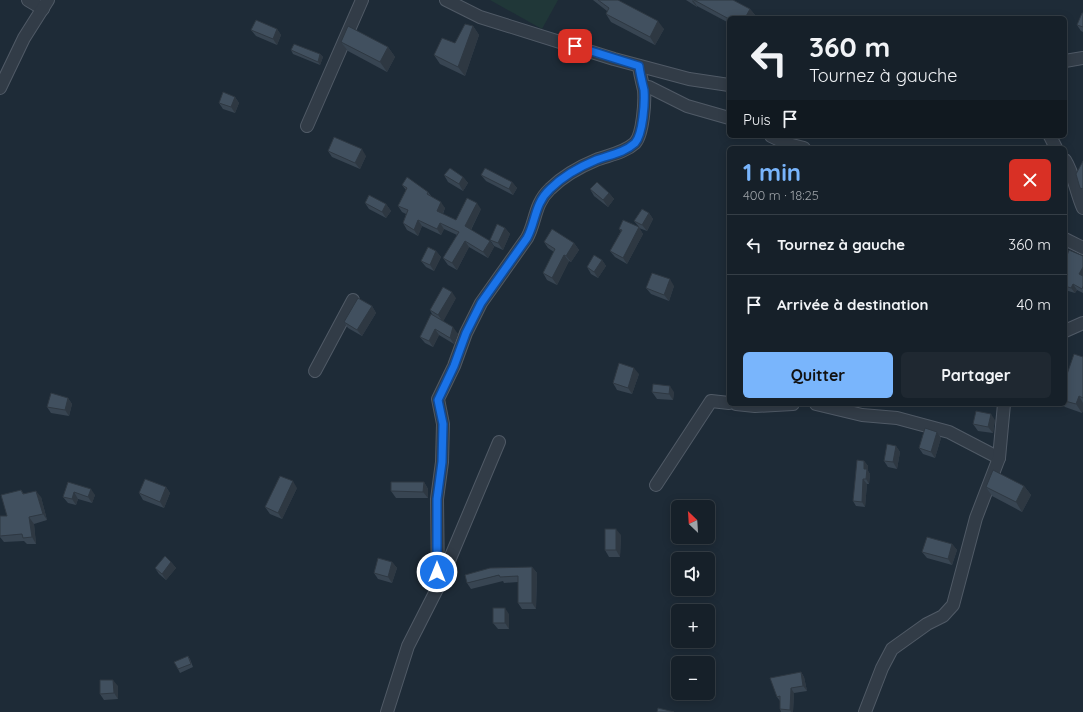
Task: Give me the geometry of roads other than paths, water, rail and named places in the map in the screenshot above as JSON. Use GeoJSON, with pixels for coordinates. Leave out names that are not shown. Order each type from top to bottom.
{"type":"FeatureCollection","features":[{"type":"Feature","properties":{"kind":"street"},"geometry":{"type":"LineString","coordinates":[[0,88],[24,38],[46,5],[28,0]]}},
{"type":"Feature","properties":{"kind":"street"},"geometry":{"type":"LineString","coordinates":[[307,126],[362,0]]}},
{"type":"Feature","properties":{"kind":"street"},"geometry":{"type":"LineString","coordinates":[[446,0],[480,17],[639,66],[689,79],[727,85]]}},
{"type":"Feature","properties":{"kind":"street"},"geometry":{"type":"LineString","coordinates":[[1067,61],[1083,58]]}},
{"type":"Feature","properties":{"kind":"street"},"geometry":{"type":"LineString","coordinates":[[438,587],[437,499],[442,462],[443,424],[438,400],[454,366],[466,333],[481,303],[527,238],[535,213],[548,190],[566,175],[595,161],[626,150],[636,142],[642,124],[646,89],[639,66]]}},
{"type":"Feature","properties":{"kind":"street"},"geometry":{"type":"LineString","coordinates":[[646,89],[665,73]]}},
{"type":"Feature","properties":{"kind":"street"},"geometry":{"type":"LineString","coordinates":[[646,89],[686,106],[727,117]]}},
{"type":"Feature","properties":{"kind":"street"},"geometry":{"type":"LineString","coordinates":[[775,138],[796,146]]}},
{"type":"Feature","properties":{"kind":"street"},"geometry":{"type":"LineString","coordinates":[[1067,166],[1078,199],[1083,208]]}},
{"type":"Feature","properties":{"kind":"street"},"geometry":{"type":"LineString","coordinates":[[1067,240],[1083,248]]}},
{"type":"Feature","properties":{"kind":"street"},"geometry":{"type":"LineString","coordinates":[[315,371],[353,300]]}},
{"type":"Feature","properties":{"kind":"street"},"geometry":{"type":"LineString","coordinates":[[1067,330],[1083,323]]}},
{"type":"Feature","properties":{"kind":"street"},"geometry":{"type":"LineString","coordinates":[[656,485],[711,401],[727,403]]}},
{"type":"Feature","properties":{"kind":"street"},"geometry":{"type":"LineString","coordinates":[[824,406],[862,415],[896,418],[949,432],[999,458]]}},
{"type":"Feature","properties":{"kind":"street"},"geometry":{"type":"LineString","coordinates":[[865,712],[882,668],[892,649],[927,624],[943,616],[953,605],[976,518],[999,458],[1004,406]]}},
{"type":"Feature","properties":{"kind":"street"},"geometry":{"type":"LineString","coordinates":[[387,712],[408,646],[438,587],[499,442]]}}]}
